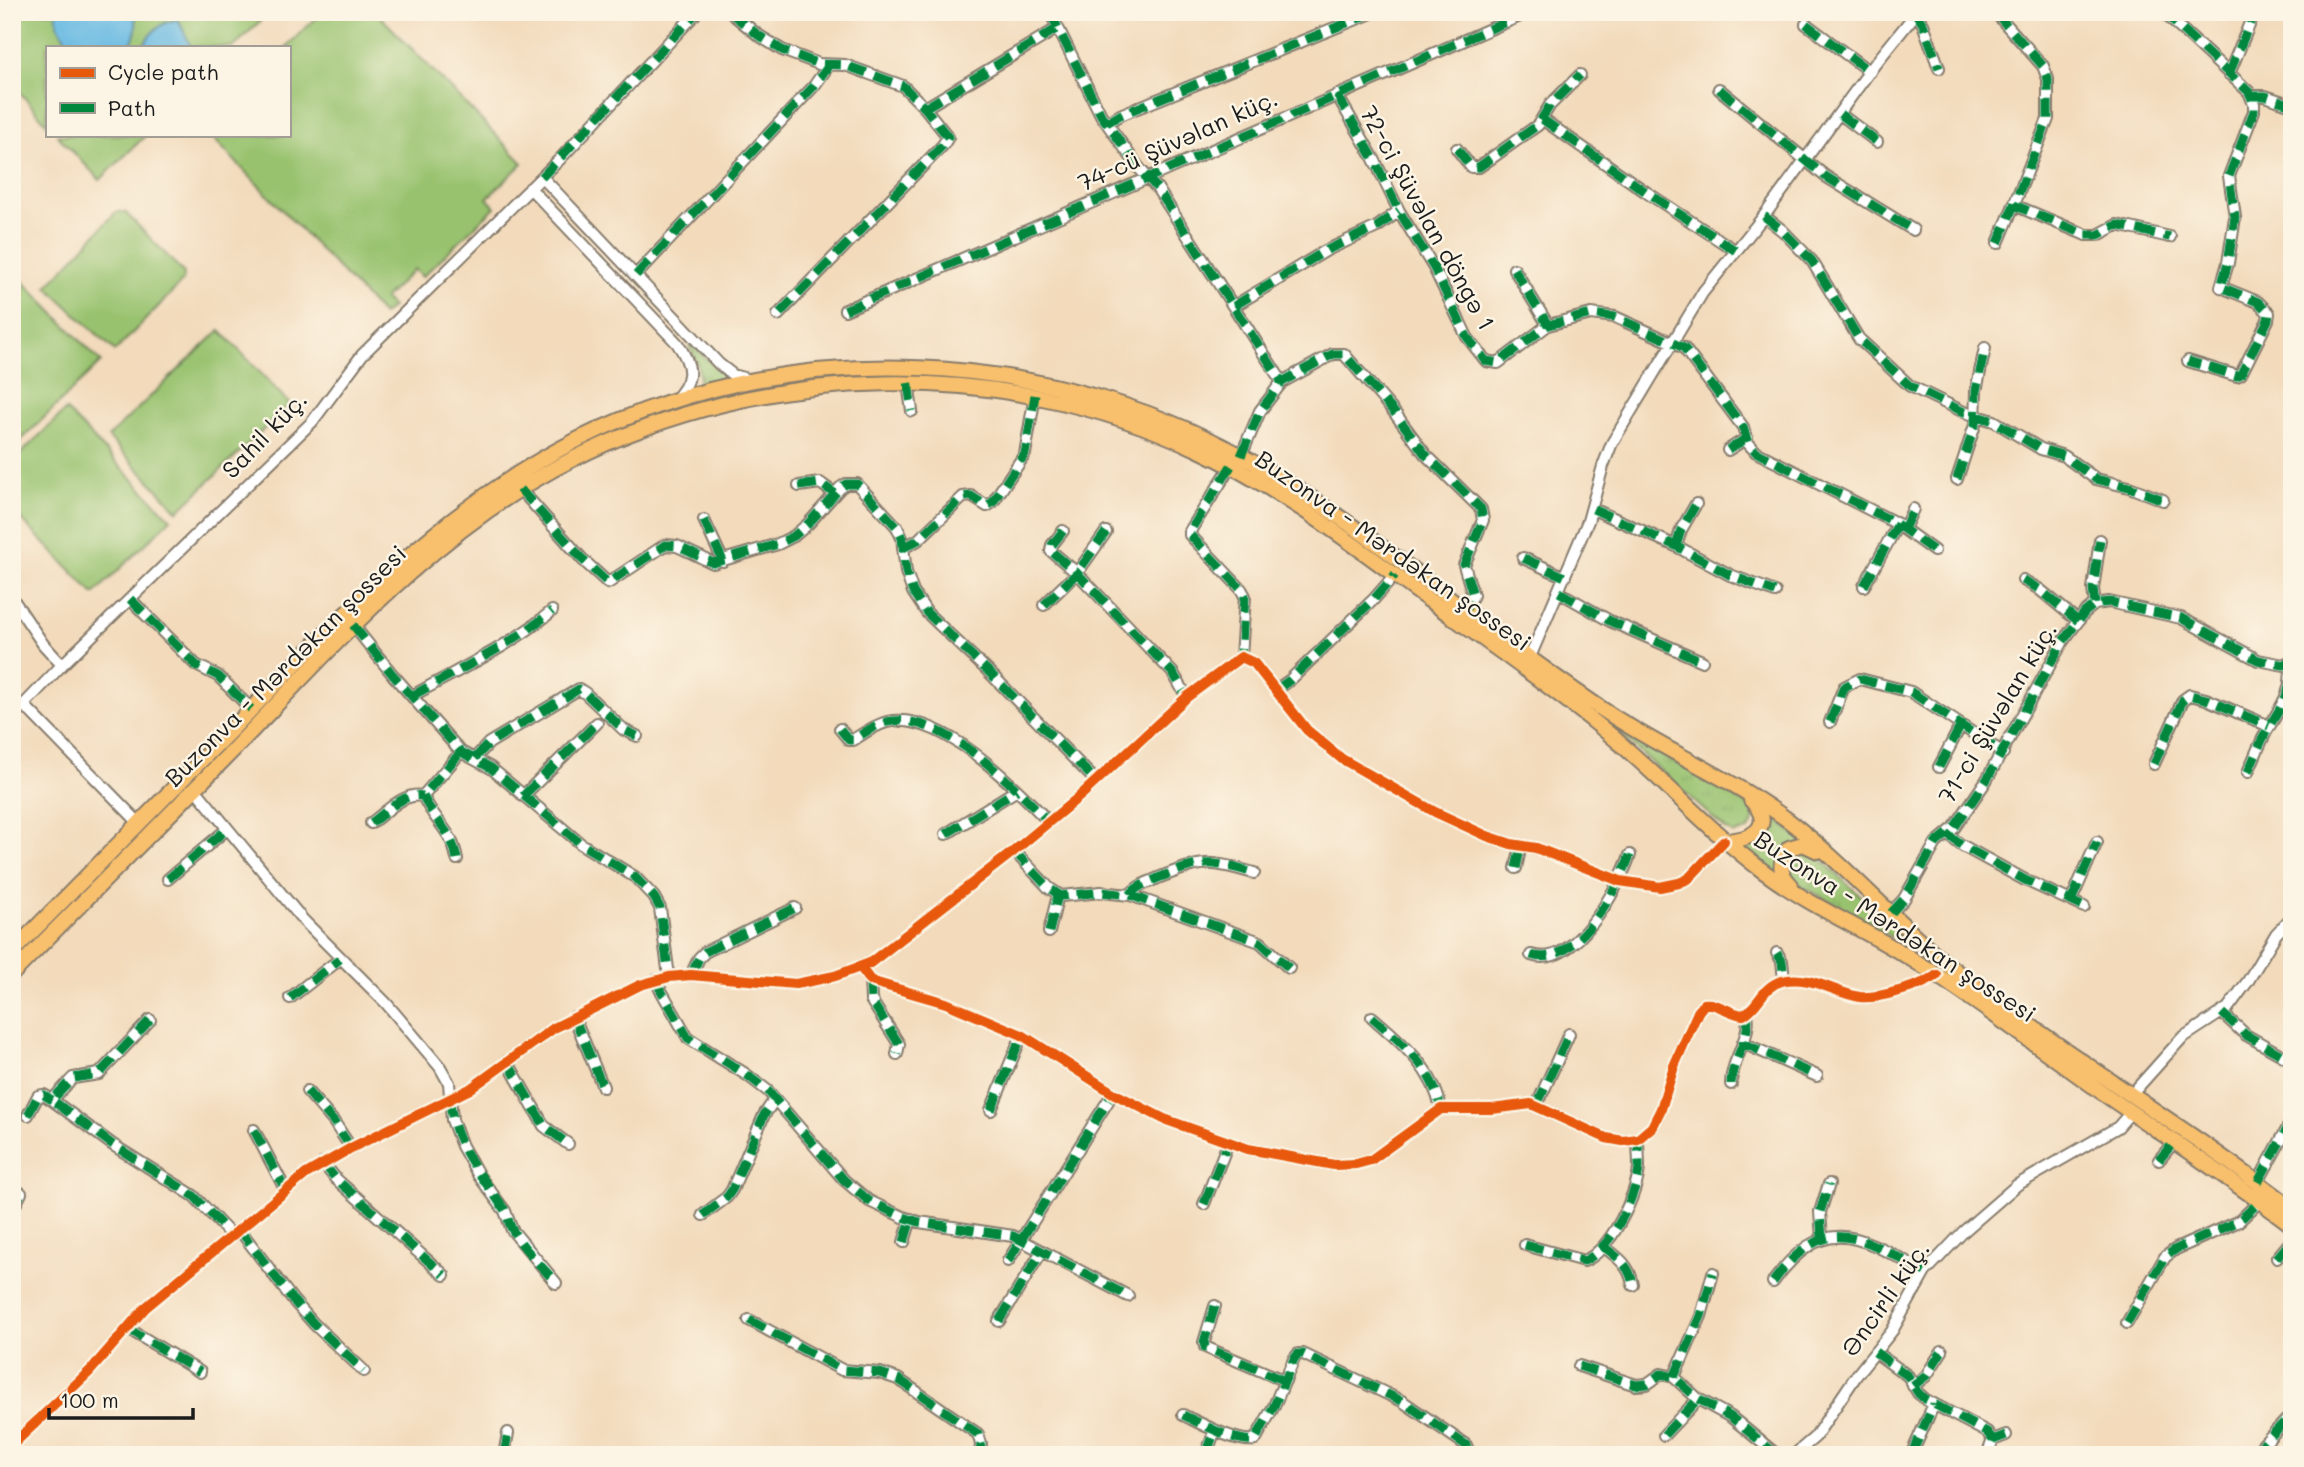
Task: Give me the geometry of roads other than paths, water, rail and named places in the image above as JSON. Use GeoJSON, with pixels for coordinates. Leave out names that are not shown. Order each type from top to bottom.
{"type":"FeatureCollection","features":[{"type":"Feature","properties":{"kind":"main road"},"geometry":{"type":"LineString","coordinates":[[14,946],[140,824],[384,576],[471,505],[559,450],[592,433],[673,402],[757,380],[843,369],[907,367],[958,370],[1017,377],[1072,390],[1149,414],[1325,508],[1618,720],[1734,784],[1793,824],[1950,966],[2292,1208]]}},
{"type":"Feature","properties":{"kind":"main road","name":"Buzonva - Mərdəkan şossesi"},"geometry":{"type":"LineString","coordinates":[[12,974],[353,625],[429,556],[478,517],[520,489],[598,447],[650,426],[759,395],[830,386],[908,383],[970,386],[1068,402],[1236,461],[1594,722],[1724,841],[1787,888],[1937,975],[2292,1225]]}},
{"type":"Feature","properties":{"kind":"main road"},"geometry":{"type":"LineString","coordinates":[[1724,841],[1749,838],[1761,824],[1760,809],[1734,784]]}},
{"type":"Feature","properties":{"kind":"main road"},"geometry":{"type":"LineString","coordinates":[[1821,909],[1787,882],[1782,874],[1780,864],[1789,848],[1803,844],[1813,847],[1850,874]]}},
{"type":"Feature","properties":{"kind":"street","name":"Sahil küç."},"geometry":{"type":"LineString","coordinates":[[12,717],[312,422],[362,355],[542,177],[697,12]]}},
{"type":"Feature","properties":{"kind":"street"},"geometry":{"type":"LineString","coordinates":[[730,12],[782,50],[809,61],[845,65],[896,83],[908,90],[946,132],[947,141],[778,315]]}},
{"type":"Feature","properties":{"kind":"street"},"geometry":{"type":"LineString","coordinates":[[1050,12],[1107,123],[1147,177],[1282,382]]}},
{"type":"Feature","properties":{"kind":"street"},"geometry":{"type":"LineString","coordinates":[[1107,123],[1120,115],[1374,12]]}},
{"type":"Feature","properties":{"kind":"street","name":"74-cü Şüvəlan küç."},"geometry":{"type":"LineString","coordinates":[[845,310],[1529,12]]}},
{"type":"Feature","properties":{"kind":"street"},"geometry":{"type":"LineString","coordinates":[[1995,12],[2043,66],[2048,79],[2048,119],[1998,243]]}},
{"type":"Feature","properties":{"kind":"street"},"geometry":{"type":"LineString","coordinates":[[2164,12],[2251,96],[2254,111],[2229,176],[2235,216],[2228,263],[2221,287],[2263,304],[2269,313],[2241,374],[2237,376],[2188,361]]}},
{"type":"Feature","properties":{"kind":"street"},"geometry":{"type":"LineString","coordinates":[[1531,657],[1593,509],[1603,466],[1612,443],[1692,307],[1917,13],[1939,68]]}},
{"type":"Feature","properties":{"kind":"street"},"geometry":{"type":"LineString","coordinates":[[2229,74],[2254,13]]}},
{"type":"Feature","properties":{"kind":"street"},"geometry":{"type":"LineString","coordinates":[[1806,24],[1870,72]]}},
{"type":"Feature","properties":{"kind":"street"},"geometry":{"type":"LineString","coordinates":[[925,108],[1058,28]]}},
{"type":"Feature","properties":{"kind":"street"},"geometry":{"type":"LineString","coordinates":[[636,275],[814,86],[829,65]]}},
{"type":"Feature","properties":{"kind":"street"},"geometry":{"type":"LineString","coordinates":[[1457,149],[1475,168],[1531,130],[1580,75]]}},
{"type":"Feature","properties":{"kind":"street"},"geometry":{"type":"LineString","coordinates":[[1719,89],[1805,161],[1854,195],[1913,230]]}},
{"type":"Feature","properties":{"kind":"street","name":"72-ci Şüvəlan döngə 1"},"geometry":{"type":"LineString","coordinates":[[1336,95],[1374,159],[1399,211],[1434,268],[1467,337],[1486,361],[1498,363],[1548,325],[1591,314],[1604,314],[1684,348],[1743,427],[1746,438]]}},
{"type":"Feature","properties":{"kind":"street"},"geometry":{"type":"LineString","coordinates":[[2251,96],[2265,96],[2292,106]]}},
{"type":"Feature","properties":{"kind":"street"},"geometry":{"type":"LineString","coordinates":[[1840,114],[1877,142]]}},
{"type":"Feature","properties":{"kind":"street"},"geometry":{"type":"LineString","coordinates":[[1542,119],[1735,251]]}},
{"type":"Feature","properties":{"kind":"street"},"geometry":{"type":"LineString","coordinates":[[542,177],[719,364],[733,375],[757,380]]}},
{"type":"Feature","properties":{"kind":"street"},"geometry":{"type":"LineString","coordinates":[[530,188],[686,355],[690,370],[689,379],[682,393],[673,402]]}},
{"type":"Feature","properties":{"kind":"street"},"geometry":{"type":"LineString","coordinates":[[2014,205],[2093,237],[2117,225],[2170,237]]}},
{"type":"Feature","properties":{"kind":"street"},"geometry":{"type":"LineString","coordinates":[[1234,306],[1328,250],[1377,227],[1399,211]]}},
{"type":"Feature","properties":{"kind":"street"},"geometry":{"type":"LineString","coordinates":[[1764,216],[1812,261],[1859,339],[1910,386],[1994,421],[2041,449],[2056,452],[2096,479],[2129,487],[2163,500]]}},
{"type":"Feature","properties":{"kind":"street"},"geometry":{"type":"LineString","coordinates":[[1514,269],[1548,325]]}},
{"type":"Feature","properties":{"kind":"street"},"geometry":{"type":"LineString","coordinates":[[1957,479],[1972,436],[1976,391],[1984,348]]}},
{"type":"Feature","properties":{"kind":"street"},"geometry":{"type":"LineString","coordinates":[[12,1445],[90,1371],[145,1308],[285,1189],[323,1163],[480,1082],[574,1017],[628,990],[655,980],[691,975],[796,984],[861,968],[881,956],[1049,822],[1187,697],[1241,657],[1245,596],[1190,536],[1190,531],[1236,461],[1260,411],[1282,382],[1333,354],[1344,354],[1394,412],[1425,454],[1481,509],[1483,520],[1464,565],[1473,595],[1466,609]]}},
{"type":"Feature","properties":{"kind":"street"},"geometry":{"type":"LineString","coordinates":[[908,383],[912,411]]}},
{"type":"Feature","properties":{"kind":"street"},"geometry":{"type":"LineString","coordinates":[[903,548],[918,540],[962,497],[971,496],[987,506],[993,502],[1026,454],[1035,396]]}},
{"type":"Feature","properties":{"kind":"street"},"geometry":{"type":"LineString","coordinates":[[1728,450],[1746,438],[1756,452],[1901,527],[1934,551]]}},
{"type":"Feature","properties":{"kind":"street"},"geometry":{"type":"LineString","coordinates":[[799,486],[820,483],[834,493]]}},
{"type":"Feature","properties":{"kind":"street"},"geometry":{"type":"LineString","coordinates":[[520,489],[605,582],[612,582],[665,545],[677,546],[708,562],[723,561],[778,544],[794,536],[808,524],[840,488],[852,483],[864,489],[897,527],[906,572],[913,592],[927,613],[1096,780]]}},
{"type":"Feature","properties":{"kind":"street"},"geometry":{"type":"LineString","coordinates":[[1676,546],[1681,530],[1696,504]]}},
{"type":"Feature","properties":{"kind":"street"},"geometry":{"type":"LineString","coordinates":[[1593,509],[1676,546],[1720,570],[1775,592]]}},
{"type":"Feature","properties":{"kind":"street"},"geometry":{"type":"LineString","coordinates":[[1864,586],[1913,509]]}},
{"type":"Feature","properties":{"kind":"street"},"geometry":{"type":"LineString","coordinates":[[704,520],[723,561]]}},
{"type":"Feature","properties":{"kind":"street"},"geometry":{"type":"LineString","coordinates":[[1063,531],[1052,545],[1051,551],[1077,573],[1173,673],[1187,697]]}},
{"type":"Feature","properties":{"kind":"street"},"geometry":{"type":"LineString","coordinates":[[1044,605],[1077,573],[1105,532]]}},
{"type":"Feature","properties":{"kind":"street"},"geometry":{"type":"LineString","coordinates":[[2100,540],[2093,589],[2095,604],[2109,602],[2180,618],[2258,660],[2278,665],[2291,662],[2290,686],[2280,712],[2269,726],[2248,772]]}},
{"type":"Feature","properties":{"kind":"street"},"geometry":{"type":"LineString","coordinates":[[1523,558],[1565,577]]}},
{"type":"Feature","properties":{"kind":"street"},"geometry":{"type":"LineString","coordinates":[[1276,690],[1290,680],[1374,599],[1395,575]]}},
{"type":"Feature","properties":{"kind":"street"},"geometry":{"type":"LineString","coordinates":[[2023,580],[2039,589],[2078,621]]}},
{"type":"Feature","properties":{"kind":"street"},"geometry":{"type":"LineString","coordinates":[[1559,592],[1610,621],[1702,661]]}},
{"type":"Feature","properties":{"kind":"street"},"geometry":{"type":"LineString","coordinates":[[12,598],[43,644],[62,665]]}},
{"type":"Feature","properties":{"kind":"street"},"geometry":{"type":"LineString","coordinates":[[130,599],[196,665],[218,676],[251,709]]}},
{"type":"Feature","properties":{"kind":"street","name":"71-ci Şüvəlan küç."},"geometry":{"type":"LineString","coordinates":[[1891,913],[1904,899],[1936,843],[1947,834],[1986,781],[2063,641],[2095,604]]}},
{"type":"Feature","properties":{"kind":"street"},"geometry":{"type":"LineString","coordinates":[[412,696],[506,643],[552,611]]}},
{"type":"Feature","properties":{"kind":"street"},"geometry":{"type":"LineString","coordinates":[[353,625],[461,752],[491,768],[587,848],[640,881],[660,908],[669,977]]}},
{"type":"Feature","properties":{"kind":"street"},"geometry":{"type":"LineString","coordinates":[[1241,657],[1254,663],[1307,730],[1352,766],[1465,826],[1501,841],[1547,852],[1620,881],[1660,887],[1679,883],[1695,874],[1724,841]]}},
{"type":"Feature","properties":{"kind":"street"},"geometry":{"type":"LineString","coordinates":[[1830,722],[1844,687],[1860,679],[1910,692],[2003,753]]}},
{"type":"Feature","properties":{"kind":"street"},"geometry":{"type":"LineString","coordinates":[[475,758],[489,743],[579,689],[624,730],[637,736]]}},
{"type":"Feature","properties":{"kind":"street"},"geometry":{"type":"LineString","coordinates":[[2154,764],[2183,700],[2190,695],[2269,726]]}},
{"type":"Feature","properties":{"kind":"street"},"geometry":{"type":"LineString","coordinates":[[24,705],[140,824]]}},
{"type":"Feature","properties":{"kind":"street"},"geometry":{"type":"LineString","coordinates":[[840,729],[849,740],[886,722],[897,721],[925,726],[951,738],[979,757],[1049,822]]}},
{"type":"Feature","properties":{"kind":"street"},"geometry":{"type":"LineString","coordinates":[[523,796],[597,723]]}},
{"type":"Feature","properties":{"kind":"street"},"geometry":{"type":"LineString","coordinates":[[1939,767],[1961,725]]}},
{"type":"Feature","properties":{"kind":"street"},"geometry":{"type":"LineString","coordinates":[[423,796],[461,752]]}},
{"type":"Feature","properties":{"kind":"street"},"geometry":{"type":"LineString","coordinates":[[195,789],[303,920],[386,1003],[440,1067],[449,1083],[452,1120],[467,1156],[505,1211],[512,1230],[556,1283]]}},
{"type":"Feature","properties":{"kind":"street"},"geometry":{"type":"LineString","coordinates":[[946,834],[1017,790]]}},
{"type":"Feature","properties":{"kind":"street"},"geometry":{"type":"LineString","coordinates":[[372,823],[406,797],[414,794],[423,796]]}},
{"type":"Feature","properties":{"kind":"street"},"geometry":{"type":"LineString","coordinates":[[423,796],[451,836],[457,859]]}},
{"type":"Feature","properties":{"kind":"street"},"geometry":{"type":"LineString","coordinates":[[168,879],[227,829]]}},
{"type":"Feature","properties":{"kind":"street"},"geometry":{"type":"LineString","coordinates":[[1947,834],[1972,851],[2084,907]]}},
{"type":"Feature","properties":{"kind":"street"},"geometry":{"type":"LineString","coordinates":[[2071,901],[2097,842]]}},
{"type":"Feature","properties":{"kind":"street"},"geometry":{"type":"LineString","coordinates":[[1516,867],[1521,845]]}},
{"type":"Feature","properties":{"kind":"street"},"geometry":{"type":"LineString","coordinates":[[1014,851],[1058,895],[1111,892],[1130,895],[1260,942],[1289,968]]}},
{"type":"Feature","properties":{"kind":"street"},"geometry":{"type":"LineString","coordinates":[[1531,955],[1550,956],[1572,944],[1591,923],[1620,881],[1630,855]]}},
{"type":"Feature","properties":{"kind":"street"},"geometry":{"type":"LineString","coordinates":[[1130,895],[1139,886],[1203,862],[1223,864],[1254,873]]}},
{"type":"Feature","properties":{"kind":"street"},"geometry":{"type":"LineString","coordinates":[[1049,932],[1058,895]]}},
{"type":"Feature","properties":{"kind":"street"},"geometry":{"type":"LineString","coordinates":[[691,975],[705,952],[795,908]]}},
{"type":"Feature","properties":{"kind":"street"},"geometry":{"type":"LineString","coordinates":[[2132,1095],[2182,1038],[2222,1013],[2236,999],[2276,934],[2292,918]]}},
{"type":"Feature","properties":{"kind":"street"},"geometry":{"type":"LineString","coordinates":[[1777,953],[1782,961],[1784,980]]}},
{"type":"Feature","properties":{"kind":"street"},"geometry":{"type":"LineString","coordinates":[[290,998],[341,959]]}},
{"type":"Feature","properties":{"kind":"street"},"geometry":{"type":"LineString","coordinates":[[861,968],[870,980],[871,1000],[899,1044],[897,1054]]}},
{"type":"Feature","properties":{"kind":"street"},"geometry":{"type":"LineString","coordinates":[[870,980],[946,1003],[1022,1035],[1113,1093],[1164,1119],[1228,1143],[1314,1163],[1334,1165],[1356,1164],[1376,1157],[1441,1109],[1478,1110],[1537,1105],[1606,1138],[1623,1141],[1638,1139],[1652,1127],[1661,1110],[1674,1066],[1701,1008],[1708,1003],[1738,1015],[1747,1013],[1766,989],[1784,980],[1822,984],[1863,997],[1920,986],[1937,975]]}},
{"type":"Feature","properties":{"kind":"street"},"geometry":{"type":"LineString","coordinates":[[655,980],[688,1038],[747,1075],[775,1099],[852,1188],[869,1201],[911,1219],[969,1231],[1004,1234],[1022,1240],[1128,1296]]}},
{"type":"Feature","properties":{"kind":"street"},"geometry":{"type":"LineString","coordinates":[[1731,1084],[1732,1071],[1748,1028],[1747,1013]]}},
{"type":"Feature","properties":{"kind":"street"},"geometry":{"type":"LineString","coordinates":[[2222,1013],[2246,1035],[2292,1061]]}},
{"type":"Feature","properties":{"kind":"street"},"geometry":{"type":"LineString","coordinates":[[574,1017],[603,1087]]}},
{"type":"Feature","properties":{"kind":"street"},"geometry":{"type":"LineString","coordinates":[[1372,1017],[1412,1053],[1435,1086],[1441,1109]]}},
{"type":"Feature","properties":{"kind":"street"},"geometry":{"type":"LineString","coordinates":[[52,1100],[73,1078],[99,1074],[150,1020]]}},
{"type":"Feature","properties":{"kind":"street"},"geometry":{"type":"LineString","coordinates":[[1537,1105],[1569,1034]]}},
{"type":"Feature","properties":{"kind":"street"},"geometry":{"type":"LineString","coordinates":[[991,1110],[1022,1035]]}},
{"type":"Feature","properties":{"kind":"street"},"geometry":{"type":"LineString","coordinates":[[1743,1042],[1817,1076]]}},
{"type":"Feature","properties":{"kind":"street"},"geometry":{"type":"LineString","coordinates":[[507,1061],[544,1126],[568,1144]]}},
{"type":"Feature","properties":{"kind":"street"},"geometry":{"type":"LineString","coordinates":[[307,1091],[351,1147]]}},
{"type":"Feature","properties":{"kind":"street"},"geometry":{"type":"LineString","coordinates":[[1008,1261],[1113,1093]]}},
{"type":"Feature","properties":{"kind":"street"},"geometry":{"type":"LineString","coordinates":[[28,1115],[38,1096],[44,1095],[113,1145],[194,1196],[235,1232],[314,1324],[364,1371]]}},
{"type":"Feature","properties":{"kind":"street"},"geometry":{"type":"LineString","coordinates":[[704,1215],[732,1190],[764,1115],[775,1099]]}},
{"type":"Feature","properties":{"kind":"street","name":"Əncirli küç."},"geometry":{"type":"LineString","coordinates":[[1794,1455],[1815,1437],[1898,1322],[1925,1272],[1964,1231],[2007,1192],[2118,1127],[2131,1112]]}},
{"type":"Feature","properties":{"kind":"street"},"geometry":{"type":"LineString","coordinates":[[2258,1182],[2292,1120]]}},
{"type":"Feature","properties":{"kind":"street"},"geometry":{"type":"LineString","coordinates":[[254,1130],[285,1189]]}},
{"type":"Feature","properties":{"kind":"street"},"geometry":{"type":"LineString","coordinates":[[1525,1245],[1584,1261],[1604,1247],[1624,1212],[1635,1185],[1639,1166],[1638,1139]]}},
{"type":"Feature","properties":{"kind":"street"},"geometry":{"type":"LineString","coordinates":[[2160,1160],[2174,1142]]}},
{"type":"Feature","properties":{"kind":"street"},"geometry":{"type":"LineString","coordinates":[[1204,1204],[1228,1143]]}},
{"type":"Feature","properties":{"kind":"street"},"geometry":{"type":"LineString","coordinates":[[323,1163],[336,1180],[444,1275]]}},
{"type":"Feature","properties":{"kind":"street"},"geometry":{"type":"LineString","coordinates":[[1822,1238],[1820,1212],[1829,1184]]}},
{"type":"Feature","properties":{"kind":"street"},"geometry":{"type":"LineString","coordinates":[[12,1211],[21,1193]]}},
{"type":"Feature","properties":{"kind":"street"},"geometry":{"type":"LineString","coordinates":[[2127,1323],[2165,1257],[2176,1249],[2239,1221],[2260,1201]]}},
{"type":"Feature","properties":{"kind":"street"},"geometry":{"type":"LineString","coordinates":[[904,1242],[911,1219]]}},
{"type":"Feature","properties":{"kind":"street"},"geometry":{"type":"LineString","coordinates":[[1773,1282],[1792,1259],[1822,1238],[1842,1237],[1868,1242],[1925,1272]]}},
{"type":"Feature","properties":{"kind":"street"},"geometry":{"type":"LineString","coordinates":[[2277,1258],[2292,1240]]}},
{"type":"Feature","properties":{"kind":"street"},"geometry":{"type":"LineString","coordinates":[[1604,1247],[1627,1266],[1633,1285]]}},
{"type":"Feature","properties":{"kind":"street"},"geometry":{"type":"LineString","coordinates":[[999,1321],[1042,1251]]}},
{"type":"Feature","properties":{"kind":"street"},"geometry":{"type":"LineString","coordinates":[[1674,1377],[1701,1316],[1713,1273]]}},
{"type":"Feature","properties":{"kind":"street"},"geometry":{"type":"LineString","coordinates":[[1215,1306],[1204,1342],[1205,1347],[1285,1381]]}},
{"type":"Feature","properties":{"kind":"street"},"geometry":{"type":"LineString","coordinates":[[748,1320],[842,1370],[880,1373],[898,1379],[978,1433],[980,1455]]}},
{"type":"Feature","properties":{"kind":"street"},"geometry":{"type":"LineString","coordinates":[[127,1328],[200,1372]]}},
{"type":"Feature","properties":{"kind":"street"},"geometry":{"type":"LineString","coordinates":[[1913,1386],[1926,1376],[1942,1351]]}},
{"type":"Feature","properties":{"kind":"street"},"geometry":{"type":"LineString","coordinates":[[1875,1352],[1908,1376],[1922,1397],[1987,1432],[1993,1440]]}},
{"type":"Feature","properties":{"kind":"street"},"geometry":{"type":"LineString","coordinates":[[1183,1415],[1215,1430],[1248,1441],[1255,1440],[1262,1431],[1294,1359],[1298,1354],[1303,1354],[1402,1401],[1466,1445],[1470,1455]]}},
{"type":"Feature","properties":{"kind":"street"},"geometry":{"type":"LineString","coordinates":[[1579,1366],[1636,1385],[1647,1384],[1661,1374],[1674,1377],[1698,1399],[1731,1417],[1777,1455]]}},
{"type":"Feature","properties":{"kind":"street"},"geometry":{"type":"LineString","coordinates":[[1664,1435],[1698,1399]]}},
{"type":"Feature","properties":{"kind":"street"},"geometry":{"type":"LineString","coordinates":[[1911,1455],[1934,1404]]}},
{"type":"Feature","properties":{"kind":"street"},"geometry":{"type":"LineString","coordinates":[[2253,1455],[2292,1414]]}},
{"type":"Feature","properties":{"kind":"street"},"geometry":{"type":"LineString","coordinates":[[1206,1455],[1215,1430]]}},
{"type":"Feature","properties":{"kind":"street"},"geometry":{"type":"LineString","coordinates":[[504,1455],[508,1433]]}},
{"type":"Feature","properties":{"kind":"street"},"geometry":{"type":"LineString","coordinates":[[1987,1455],[1993,1440],[2006,1434]]}},
{"type":"Feature","properties":{"kind":"water"},"geometry":{"type":"Polygon","coordinates":[[[56,12],[133,12],[136,21],[135,34],[129,46],[69,46],[58,25],[56,12]]]}},
{"type":"Feature","properties":{"kind":"water"},"geometry":{"type":"Polygon","coordinates":[[[178,19],[191,46],[144,46],[149,36],[166,23],[178,19]]]}}]}
